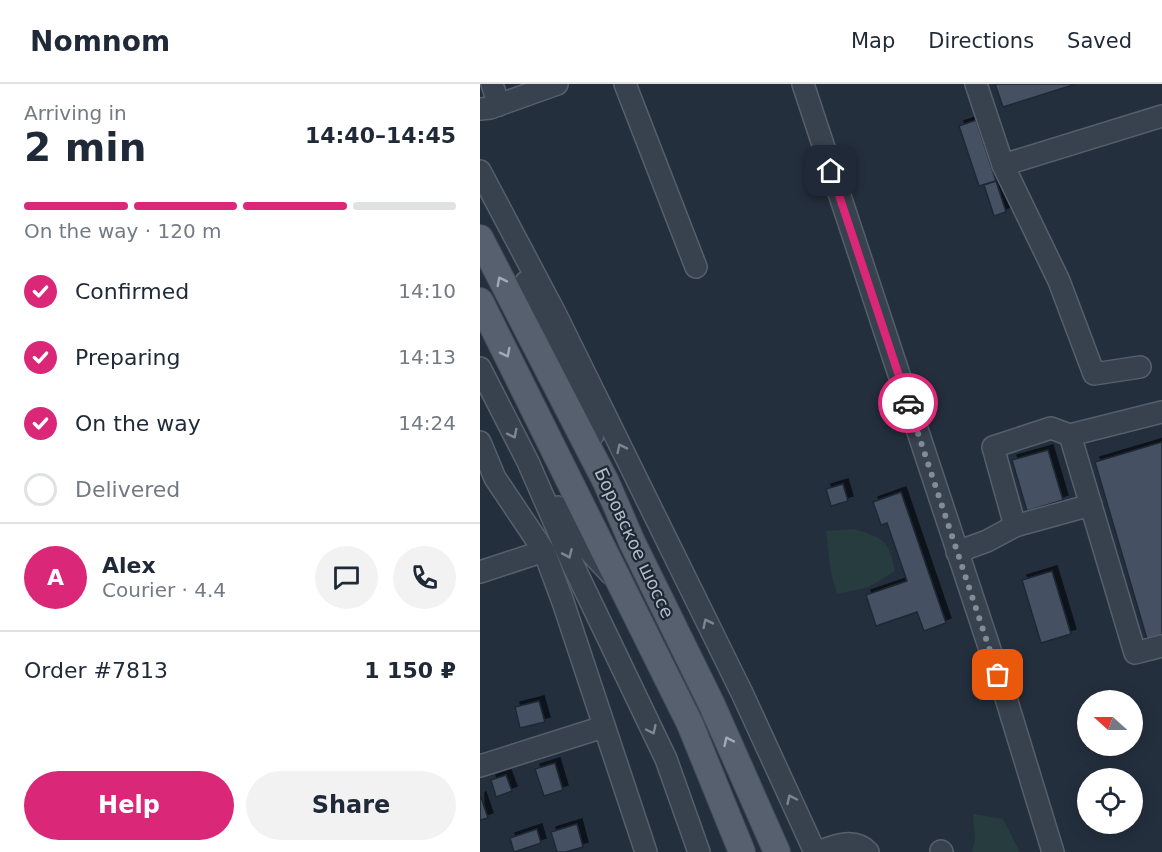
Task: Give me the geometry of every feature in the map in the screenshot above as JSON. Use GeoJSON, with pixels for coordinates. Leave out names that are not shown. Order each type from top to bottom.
{"type":"FeatureCollection","features":[{"type":"Feature","properties":{"kind":"main road","name":"Боровское шоссе"},"geometry":{"type":"LineString","coordinates":[[480,238],[606,482],[632,542],[717,715],[777,852]]}},
{"type":"Feature","properties":{"kind":"main road","name":"Боровское шоссе"},"geometry":{"type":"LineString","coordinates":[[480,301],[690,724],[742,852]]}},
{"type":"Feature","properties":{"kind":"street"},"geometry":{"type":"LineString","coordinates":[[487,110],[492,84]]}},
{"type":"Feature","properties":{"kind":"street"},"geometry":{"type":"LineString","coordinates":[[487,110],[557,84]]}},
{"type":"Feature","properties":{"kind":"street"},"geometry":{"type":"LineString","coordinates":[[625,84],[696,267]]}},
{"type":"Feature","properties":{"kind":"street"},"geometry":{"type":"LineString","coordinates":[[803,84],[1008,707],[1053,852]]}},
{"type":"Feature","properties":{"kind":"street"},"geometry":{"type":"LineString","coordinates":[[976,84],[1003,165],[1059,281],[1094,374],[1140,367]]}},
{"type":"Feature","properties":{"kind":"street"},"geometry":{"type":"LineString","coordinates":[[1003,165],[1162,116]]}},
{"type":"Feature","properties":{"kind":"street"},"geometry":{"type":"LineString","coordinates":[[480,171],[555,313],[737,682],[817,852],[842,843],[864,848],[868,852]]}},
{"type":"Feature","properties":{"kind":"street"},"geometry":{"type":"LineString","coordinates":[[506,221],[543,326],[590,423],[606,482]]}},
{"type":"Feature","properties":{"kind":"street"},"geometry":{"type":"LineString","coordinates":[[483,380],[528,462],[574,567],[666,759],[699,852]]}},
{"type":"Feature","properties":{"kind":"street"},"geometry":{"type":"LineString","coordinates":[[1015,526],[993,447],[1051,428],[1070,435],[1162,412]]}},
{"type":"Feature","properties":{"kind":"street"},"geometry":{"type":"LineString","coordinates":[[1070,435],[1135,653],[1162,646]]}},
{"type":"Feature","properties":{"kind":"street"},"geometry":{"type":"LineString","coordinates":[[480,442],[495,478],[544,551],[646,852]]}},
{"type":"Feature","properties":{"kind":"street"},"geometry":{"type":"LineString","coordinates":[[528,462],[584,545],[621,584]]}},
{"type":"Feature","properties":{"kind":"street"},"geometry":{"type":"LineString","coordinates":[[957,552],[987,541],[1015,526],[1091,506]]}},
{"type":"Feature","properties":{"kind":"street"},"geometry":{"type":"LineString","coordinates":[[480,572],[544,551]]}},
{"type":"Feature","properties":{"kind":"street"},"geometry":{"type":"LineString","coordinates":[[480,766],[603,727]]}},
{"type":"Feature","properties":{"kind":"green space"},"geometry":{"type":"Polygon","coordinates":[[[854,529],[884,542],[890,552],[895,571],[869,587],[837,594],[831,573],[826,531],[854,529]]]}},
{"type":"Feature","properties":{"kind":"green space"},"geometry":{"type":"Polygon","coordinates":[[[973,814],[1003,819],[1020,852],[972,852],[975,840],[973,814]]]}},
{"type":"Feature","properties":{"kind":"building"},"geometry":{"type":"Polygon","coordinates":[[[995,84],[1076,84],[1003,107],[995,84]]]}},
{"type":"Feature","properties":{"kind":"building"},"geometry":{"type":"Polygon","coordinates":[[[976,120],[996,181],[979,186],[959,126],[976,120]]]}},
{"type":"Feature","properties":{"kind":"building"},"geometry":{"type":"Polygon","coordinates":[[[996,181],[1006,212],[994,216],[984,185],[996,181]]]}},
{"type":"Feature","properties":{"kind":"building"},"geometry":{"type":"Polygon","coordinates":[[[1162,442],[1162,635],[1147,639],[1095,462],[1162,442]]]}},
{"type":"Feature","properties":{"kind":"building"},"geometry":{"type":"Polygon","coordinates":[[[1048,450],[1063,500],[1027,511],[1012,460],[1048,450]]]}},
{"type":"Feature","properties":{"kind":"building"},"geometry":{"type":"Polygon","coordinates":[[[843,484],[848,501],[831,506],[826,489],[843,484]]]}},
{"type":"Feature","properties":{"kind":"building"},"geometry":{"type":"Polygon","coordinates":[[[901,492],[946,623],[924,631],[917,612],[876,626],[866,595],[907,581],[887,523],[881,525],[873,502],[901,492]]]}},
{"type":"Feature","properties":{"kind":"building"},"geometry":{"type":"Polygon","coordinates":[[[1052,571],[1071,634],[1041,643],[1022,580],[1052,571]]]}},
{"type":"Feature","properties":{"kind":"building"},"geometry":{"type":"Polygon","coordinates":[[[539,701],[545,722],[520,728],[515,707],[539,701]]]}},
{"type":"Feature","properties":{"kind":"building"},"geometry":{"type":"Polygon","coordinates":[[[555,763],[563,790],[544,796],[535,769],[555,763]]]}},
{"type":"Feature","properties":{"kind":"building"},"geometry":{"type":"Polygon","coordinates":[[[506,775],[512,791],[496,797],[491,780],[506,775]]]}},
{"type":"Feature","properties":{"kind":"building"},"geometry":{"type":"Polygon","coordinates":[[[480,798],[488,818],[480,820],[480,798]]]}},
{"type":"Feature","properties":{"kind":"building"},"geometry":{"type":"Polygon","coordinates":[[[577,824],[583,847],[557,852],[551,832],[577,824]]]}},
{"type":"Feature","properties":{"kind":"building"},"geometry":{"type":"Polygon","coordinates":[[[537,829],[541,843],[514,852],[510,838],[537,829]]]}},
{"type":"Feature","properties":{"kind":"way so far"},"geometry":{"type":"LineString","coordinates":[[908,403],[998,675]]}},
{"type":"Feature","properties":{"kind":"route"},"geometry":{"type":"LineString","coordinates":[[831,171],[908,403]]}}]}
